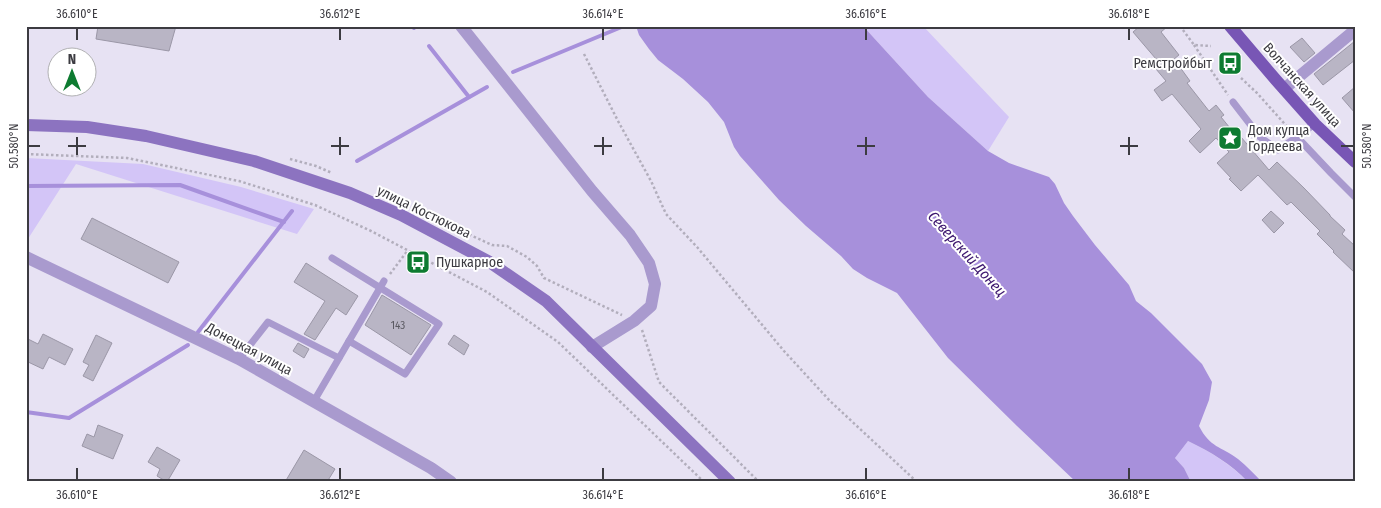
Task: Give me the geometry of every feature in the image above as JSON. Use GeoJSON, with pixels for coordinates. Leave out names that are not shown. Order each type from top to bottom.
{"type":"FeatureCollection","features":[{"type":"Feature","properties":{"kind":"main road","name":"Волчанская улица"},"geometry":{"type":"LineString","coordinates":[[1230,26],[1315,124],[1355,162]]}},
{"type":"Feature","properties":{"kind":"main road","name":"улица Костюкова"},"geometry":{"type":"LineString","coordinates":[[26,125],[87,127],[146,136],[254,161],[350,193],[401,215],[488,260],[546,302],[730,482]]}},
{"type":"Feature","properties":{"kind":"street"},"geometry":{"type":"LineString","coordinates":[[461,26],[592,190],[630,234],[649,263],[655,284],[651,306],[634,321],[592,347]]}},
{"type":"Feature","properties":{"kind":"street"},"geometry":{"type":"LineString","coordinates":[[1284,89],[1355,30]]}},
{"type":"Feature","properties":{"kind":"street","name":"Донецкая улица"},"geometry":{"type":"LineString","coordinates":[[26,256],[239,359],[431,468],[451,482]]}},
{"type":"Feature","properties":{"kind":"lane"},"geometry":{"type":"LineString","coordinates":[[1233,102],[1260,137],[1278,150],[1315,124]]}},
{"type":"Feature","properties":{"kind":"lane"},"geometry":{"type":"LineString","coordinates":[[1297,137],[1355,196]]}},
{"type":"Feature","properties":{"kind":"lane"},"geometry":{"type":"LineString","coordinates":[[332,258],[382,284],[439,324],[404,374],[349,341]]}},
{"type":"Feature","properties":{"kind":"lane"},"geometry":{"type":"LineString","coordinates":[[314,401],[382,284]]}},
{"type":"Feature","properties":{"kind":"lane"},"geometry":{"type":"LineString","coordinates":[[239,359],[268,322],[339,358]]}},
{"type":"Feature","properties":{"kind":"path"},"geometry":{"type":"LineString","coordinates":[[1180,26],[1233,102]]}},
{"type":"Feature","properties":{"kind":"path"},"geometry":{"type":"LineString","coordinates":[[1194,45],[1211,46]]}},
{"type":"Feature","properties":{"kind":"path"},"geometry":{"type":"LineString","coordinates":[[584,54],[651,181],[666,214],[697,247],[784,351],[830,401],[917,482]]}},
{"type":"Feature","properties":{"kind":"path"},"geometry":{"type":"LineString","coordinates":[[1241,78],[1297,137]]}},
{"type":"Feature","properties":{"kind":"path"},"geometry":{"type":"LineString","coordinates":[[26,154],[127,158],[239,181],[315,205],[408,250],[487,292],[558,342],[704,482]]}},
{"type":"Feature","properties":{"kind":"path"},"geometry":{"type":"LineString","coordinates":[[448,225],[492,245],[507,246],[527,257],[537,266],[544,278],[634,321],[642,328],[659,382],[759,482]]}},
{"type":"Feature","properties":{"kind":"path"},"geometry":{"type":"LineString","coordinates":[[382,284],[408,250]]}},
{"type":"Feature","properties":{"kind":"shaded area"},"geometry":{"type":"Polygon","coordinates":[[[863,26],[923,26],[1009,117],[988,151],[928,97],[863,26]]]}},
{"type":"Feature","properties":{"kind":"shaded area"},"geometry":{"type":"Polygon","coordinates":[[[26,158],[143,164],[241,187],[314,209],[297,234],[76,164],[26,242],[26,158]]]}},
{"type":"Feature","properties":{"kind":"shaded area"},"geometry":{"type":"Polygon","coordinates":[[[1188,441],[1220,459],[1248,482],[1191,482],[1184,468],[1175,458],[1188,441]]]}},
{"type":"Feature","properties":{"kind":"water","name":"Северский Донец"},"geometry":{"type":"Polygon","coordinates":[[[636,26],[863,26],[928,97],[988,151],[1009,163],[1049,177],[1073,216],[1129,285],[1136,301],[1151,313],[1202,364],[1212,382],[1209,400],[1199,426],[1207,439],[1241,462],[1262,482],[1248,482],[1220,459],[1188,441],[1175,458],[1184,468],[1191,482],[1076,482],[948,358],[897,293],[853,269],[779,200],[740,156],[734,147],[724,122],[708,102],[683,79],[658,60],[639,35],[636,26]]]}},
{"type":"Feature","properties":{"kind":"building"},"geometry":{"type":"Polygon","coordinates":[[[98,26],[176,26],[169,51],[96,39],[98,26]]]}},
{"type":"Feature","properties":{"kind":"building"},"geometry":{"type":"Polygon","coordinates":[[[1140,26],[1168,26],[1161,32],[1179,55],[1174,59],[1190,81],[1187,83],[1209,111],[1216,105],[1224,115],[1221,117],[1269,170],[1277,162],[1345,230],[1342,234],[1355,246],[1355,273],[1317,234],[1320,231],[1291,202],[1287,205],[1258,175],[1241,191],[1217,163],[1229,152],[1216,138],[1200,153],[1189,141],[1201,129],[1172,94],[1162,101],[1154,90],[1166,81],[1151,63],[1156,59],[1133,32],[1140,26]]]}},
{"type":"Feature","properties":{"kind":"building"},"geometry":{"type":"Polygon","coordinates":[[[1302,38],[1315,53],[1304,62],[1290,47],[1302,38]]]}},
{"type":"Feature","properties":{"kind":"building"},"geometry":{"type":"Polygon","coordinates":[[[1355,41],[1355,60],[1323,85],[1314,74],[1355,41]]]}},
{"type":"Feature","properties":{"kind":"building"},"geometry":{"type":"Polygon","coordinates":[[[1355,87],[1355,113],[1342,98],[1355,87]]]}},
{"type":"Feature","properties":{"kind":"building"},"geometry":{"type":"Polygon","coordinates":[[[1271,211],[1284,223],[1274,233],[1262,220],[1271,211]]]}},
{"type":"Feature","properties":{"kind":"building"},"geometry":{"type":"Polygon","coordinates":[[[92,218],[179,262],[168,283],[81,239],[92,218]]]}},
{"type":"Feature","properties":{"kind":"building"},"geometry":{"type":"Polygon","coordinates":[[[306,263],[358,296],[346,315],[336,308],[315,340],[304,334],[325,301],[294,282],[306,263]]]}},
{"type":"Feature","properties":{"kind":"building"},"geometry":{"type":"Polygon","coordinates":[[[382,295],[431,325],[411,355],[365,325],[382,295]]]}},
{"type":"Feature","properties":{"kind":"building"},"geometry":{"type":"Polygon","coordinates":[[[43,334],[73,349],[65,365],[49,357],[43,369],[26,361],[26,338],[38,344],[43,334]]]}},
{"type":"Feature","properties":{"kind":"building"},"geometry":{"type":"Polygon","coordinates":[[[96,335],[112,343],[93,381],[83,376],[89,365],[83,362],[96,335]]]}},
{"type":"Feature","properties":{"kind":"building"},"geometry":{"type":"Polygon","coordinates":[[[454,335],[469,345],[464,355],[448,344],[454,335]]]}},
{"type":"Feature","properties":{"kind":"building"},"geometry":{"type":"Polygon","coordinates":[[[298,343],[309,349],[304,358],[293,351],[298,343]]]}},
{"type":"Feature","properties":{"kind":"building"},"geometry":{"type":"Polygon","coordinates":[[[98,425],[123,435],[113,459],[82,446],[87,434],[94,437],[98,425]]]}},
{"type":"Feature","properties":{"kind":"building"},"geometry":{"type":"Polygon","coordinates":[[[157,447],[180,460],[167,482],[157,476],[160,469],[148,462],[157,447]]]}},
{"type":"Feature","properties":{"kind":"building"},"geometry":{"type":"Polygon","coordinates":[[[304,450],[335,469],[327,482],[285,482],[304,450]]]}},
{"type":"Feature","properties":{"kind":"waterway"},"geometry":{"type":"LineString","coordinates":[[513,72],[624,26]]}},
{"type":"Feature","properties":{"kind":"waterway"},"geometry":{"type":"LineString","coordinates":[[429,46],[469,97]]}},
{"type":"Feature","properties":{"kind":"waterway"},"geometry":{"type":"LineString","coordinates":[[357,161],[487,87]]}},
{"type":"Feature","properties":{"kind":"waterway"},"geometry":{"type":"LineString","coordinates":[[26,186],[180,185],[284,222]]}},
{"type":"Feature","properties":{"kind":"waterway"},"geometry":{"type":"LineString","coordinates":[[198,332],[292,211]]}},
{"type":"Feature","properties":{"kind":"waterway"},"geometry":{"type":"LineString","coordinates":[[26,412],[69,418],[188,345]]}},
{"type":"Feature","properties":{"kind":"place","name":"Ремстройбыт"},"geometry":{"type":"Point","coordinates":[1230,63]}},
{"type":"Feature","properties":{"kind":"place","name":"Дом купца Гордеева"},"geometry":{"type":"Point","coordinates":[1230,138]}},
{"type":"Feature","properties":{"kind":"place","name":"Пушкарное"},"geometry":{"type":"Point","coordinates":[418,262]}}]}
